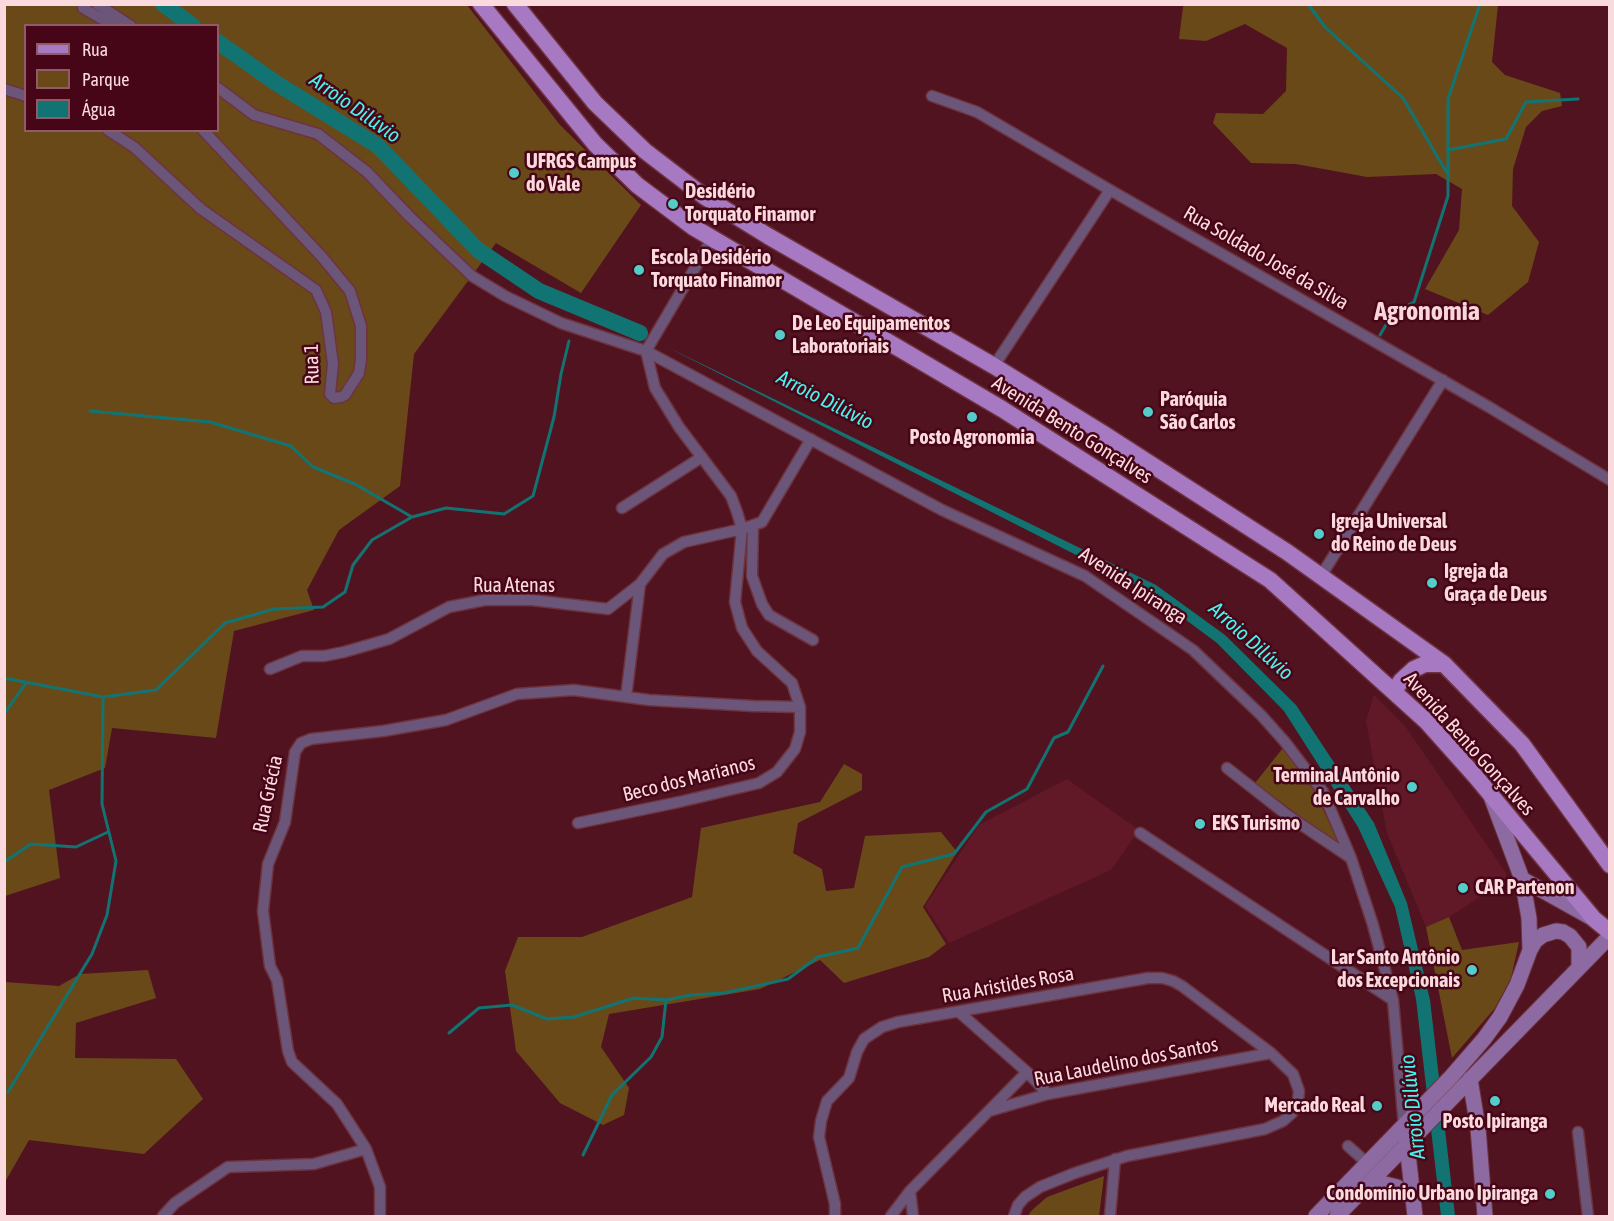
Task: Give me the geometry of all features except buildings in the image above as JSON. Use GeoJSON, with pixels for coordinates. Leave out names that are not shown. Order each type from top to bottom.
{"type":"FeatureCollection","features":[{"type":"Feature","properties":{"kind":"main road","name":"Avenida Bento Gonçalves"},"geometry":{"type":"LineString","coordinates":[[481,4],[594,144],[637,185],[712,239],[1002,409],[1270,580],[1426,721],[1490,793],[1594,919],[1610,934]]}},
{"type":"Feature","properties":{"kind":"main road","name":"Avenida Bento Gonçalves"},"geometry":{"type":"LineString","coordinates":[[515,4],[595,103],[645,151],[705,197],[778,242],[994,366],[1104,434],[1321,576],[1444,664],[1522,744],[1610,865]]}},
{"type":"Feature","properties":{"kind":"main road"},"geometry":{"type":"LineString","coordinates":[[1394,691],[1414,669],[1425,664],[1444,664]]}},
{"type":"Feature","properties":{"kind":"main road"},"geometry":{"type":"LineString","coordinates":[[1490,793],[1522,879],[1529,918],[1530,950]]}},
{"type":"Feature","properties":{"kind":"main road"},"geometry":{"type":"LineString","coordinates":[[1522,879],[1594,919]]}},
{"type":"Feature","properties":{"kind":"main road"},"geometry":{"type":"LineString","coordinates":[[1316,1216],[1404,1126],[1484,1039],[1500,1017],[1517,985],[1535,941],[1543,935],[1556,931],[1570,936],[1579,948],[1579,967]]}},
{"type":"Feature","properties":{"kind":"main road"},"geometry":{"type":"LineString","coordinates":[[1337,1216],[1610,934]]}},
{"type":"Feature","properties":{"kind":"main road"},"geometry":{"type":"LineString","coordinates":[[1470,1079],[1478,1128],[1485,1216]]}},
{"type":"Feature","properties":{"kind":"main road","name":"Avenida Ipiranga"},"geometry":{"type":"LineString","coordinates":[[1404,1126],[1415,1216]]}},
{"type":"Feature","properties":{"kind":"main road"},"geometry":{"type":"LineString","coordinates":[[1363,1188],[1382,1184],[1397,1187],[1413,1199]]}},
{"type":"Feature","properties":{"kind":"street"},"geometry":{"type":"LineString","coordinates":[[83,4],[83,8],[111,24]]}},
{"type":"Feature","properties":{"kind":"street"},"geometry":{"type":"LineString","coordinates":[[97,4],[127,24]]}},
{"type":"Feature","properties":{"kind":"street"},"geometry":{"type":"LineString","coordinates":[[4,89],[24,95]]}},
{"type":"Feature","properties":{"kind":"street"},"geometry":{"type":"LineString","coordinates":[[219,89],[254,115],[318,134],[367,172],[409,216],[480,281],[505,296],[561,323],[646,351],[712,239]]}},
{"type":"Feature","properties":{"kind":"street","name":"Rua Soldado José da Silva"},"geometry":{"type":"LineString","coordinates":[[932,96],[977,112],[1609,478]]}},
{"type":"Feature","properties":{"kind":"street","name":"Rua 1"},"geometry":{"type":"LineString","coordinates":[[111,132],[134,147],[201,209],[316,290],[326,312],[333,364],[330,394],[334,398],[341,398],[359,373],[361,360],[361,326],[350,291],[322,256],[205,132]]}},
{"type":"Feature","properties":{"kind":"street"},"geometry":{"type":"LineString","coordinates":[[994,366],[1110,190]]}},
{"type":"Feature","properties":{"kind":"street","name":"Avenida Ipiranga"},"geometry":{"type":"LineString","coordinates":[[646,351],[942,510],[1085,576],[1193,650],[1261,715],[1323,792],[1351,858],[1373,925],[1393,1000],[1404,1126]]}},
{"type":"Feature","properties":{"kind":"street","name":"Beco dos Marianos"},"geometry":{"type":"LineString","coordinates":[[578,823],[759,783],[777,772],[795,749],[800,732],[800,707],[792,683],[757,651],[742,628],[735,602],[742,529],[731,496],[679,427],[655,387],[646,351]]}},
{"type":"Feature","properties":{"kind":"street"},"geometry":{"type":"LineString","coordinates":[[1321,576],[1443,380]]}},
{"type":"Feature","properties":{"kind":"street"},"geometry":{"type":"LineString","coordinates":[[811,439],[767,516],[762,522],[753,525],[752,576],[762,604],[769,615],[813,640]]}},
{"type":"Feature","properties":{"kind":"street"},"geometry":{"type":"LineString","coordinates":[[622,508],[702,458]]}},
{"type":"Feature","properties":{"kind":"street","name":"Rua Atenas"},"geometry":{"type":"LineString","coordinates":[[270,669],[302,656],[324,656],[389,639],[449,607],[485,600],[532,600],[608,609],[640,584],[663,554],[684,542],[753,525]]}},
{"type":"Feature","properties":{"kind":"street"},"geometry":{"type":"LineString","coordinates":[[626,698],[640,584]]}},
{"type":"Feature","properties":{"kind":"street","name":"Rua Grécia"},"geometry":{"type":"LineString","coordinates":[[380,1216],[380,1186],[366,1149],[337,1104],[292,1062],[288,1051],[277,980],[270,966],[263,911],[268,864],[285,822],[295,752],[301,743],[310,739],[383,731],[446,720],[517,694],[574,690],[626,698],[800,707]]}},
{"type":"Feature","properties":{"kind":"street"},"geometry":{"type":"LineString","coordinates":[[1227,768],[1287,815],[1351,858]]}},
{"type":"Feature","properties":{"kind":"street"},"geometry":{"type":"LineString","coordinates":[[1140,833],[1393,1000]]}},
{"type":"Feature","properties":{"kind":"street","name":"Rua Aristides Rosa"},"geometry":{"type":"LineString","coordinates":[[835,1216],[835,1204],[819,1137],[827,1101],[849,1078],[864,1039],[882,1027],[898,1022],[1148,978],[1162,978],[1182,986],[1271,1053],[1293,1074],[1299,1091],[1298,1101],[1292,1113],[1283,1121],[1265,1129],[1115,1160]]}},
{"type":"Feature","properties":{"kind":"street"},"geometry":{"type":"LineString","coordinates":[[959,1012],[1027,1072],[1048,1094]]}},
{"type":"Feature","properties":{"kind":"street","name":"Rua Laudelino dos Santos"},"geometry":{"type":"LineString","coordinates":[[989,1111],[1048,1094],[1271,1053]]}},
{"type":"Feature","properties":{"kind":"street","name":"Rua Laudelino dos Santos"},"geometry":{"type":"LineString","coordinates":[[891,1216],[910,1191],[1027,1072]]}},
{"type":"Feature","properties":{"kind":"street","name":"Avenida Ipiranga"},"geometry":{"type":"LineString","coordinates":[[1401,1076],[1408,1091],[1424,1103]]}},
{"type":"Feature","properties":{"kind":"street"},"geometry":{"type":"LineString","coordinates":[[1578,1132],[1588,1216]]}},
{"type":"Feature","properties":{"kind":"street"},"geometry":{"type":"LineString","coordinates":[[1348,1146],[1367,1163]]}},
{"type":"Feature","properties":{"kind":"street"},"geometry":{"type":"LineString","coordinates":[[163,1216],[175,1203],[228,1167],[314,1164],[366,1149]]}},
{"type":"Feature","properties":{"kind":"street"},"geometry":{"type":"LineString","coordinates":[[1014,1216],[1018,1205],[1025,1197],[1040,1187],[1115,1160],[1110,1216]]}},
{"type":"Feature","properties":{"kind":"street"},"geometry":{"type":"LineString","coordinates":[[910,1191],[913,1216]]}},
{"type":"Feature","properties":{"kind":"shaded area","name":"Terminal Antônio de Carvalho"},"geometry":{"type":"Polygon","coordinates":[[[1374,695],[1405,726],[1506,873],[1506,880],[1449,917],[1426,927],[1387,833],[1366,721],[1374,695]]]}},
{"type":"Feature","properties":{"kind":"shaded area"},"geometry":{"type":"Polygon","coordinates":[[[1067,779],[1139,830],[1111,870],[949,943],[925,906],[979,825],[1067,779]]]}},
{"type":"Feature","properties":{"kind":"green space"},"geometry":{"type":"Polygon","coordinates":[[[1185,4],[1498,5],[1492,62],[1505,75],[1560,93],[1562,106],[1542,111],[1526,127],[1513,169],[1512,206],[1539,242],[1528,282],[1488,315],[1425,289],[1459,230],[1462,189],[1436,174],[1367,177],[1296,164],[1251,163],[1213,123],[1216,113],[1263,114],[1286,91],[1287,48],[1245,24],[1206,41],[1179,39],[1185,4]]]}},
{"type":"Feature","properties":{"kind":"green space"},"geometry":{"type":"Polygon","coordinates":[[[5,5],[467,5],[560,125],[641,205],[581,293],[496,243],[414,354],[400,486],[339,530],[307,590],[314,610],[234,631],[216,738],[112,728],[105,768],[49,790],[60,878],[5,896],[5,5]]]}},
{"type":"Feature","properties":{"kind":"green space"},"geometry":{"type":"Polygon","coordinates":[[[1283,748],[1315,792],[1340,846],[1255,783],[1283,748]]]}},
{"type":"Feature","properties":{"kind":"green space"},"geometry":{"type":"Polygon","coordinates":[[[844,764],[862,774],[862,790],[798,823],[793,853],[822,869],[826,891],[854,888],[865,836],[941,832],[957,852],[923,907],[946,944],[929,957],[844,983],[820,960],[760,989],[609,1014],[601,1047],[629,1088],[624,1115],[603,1125],[560,1103],[516,1051],[505,971],[518,937],[582,937],[692,897],[701,828],[820,802],[844,764]]]}},
{"type":"Feature","properties":{"kind":"green space"},"geometry":{"type":"Polygon","coordinates":[[[1449,917],[1462,950],[1519,942],[1511,978],[1495,1008],[1452,1058],[1426,927],[1449,917]]]}},
{"type":"Feature","properties":{"kind":"green space"},"geometry":{"type":"Polygon","coordinates":[[[148,970],[156,998],[76,1023],[75,1058],[176,1059],[203,1099],[144,1154],[29,1140],[5,1182],[5,982],[59,986],[80,974],[148,970]]]}},
{"type":"Feature","properties":{"kind":"green space"},"geometry":{"type":"Polygon","coordinates":[[[1104,1176],[1099,1216],[1028,1216],[1047,1197],[1104,1176]]]}},
{"type":"Feature","properties":{"kind":"water","name":"Arroio Dilúvio"},"geometry":{"type":"Polygon","coordinates":[[[665,346],[1156,585],[1225,635],[1296,705],[1374,823],[1407,903],[1430,1000],[1455,1216],[1441,1216],[1416,999],[1395,907],[1358,827],[1284,711],[1217,643],[1147,591],[665,346]]]}},
{"type":"Feature","properties":{"kind":"waterway","name":"Arroio Dilúvio"},"geometry":{"type":"LineString","coordinates":[[163,4],[190,24]]}},
{"type":"Feature","properties":{"kind":"waterway"},"geometry":{"type":"LineString","coordinates":[[1308,4],[1325,27],[1403,98],[1447,173]]}},
{"type":"Feature","properties":{"kind":"waterway"},"geometry":{"type":"LineString","coordinates":[[1380,335],[1393,313],[1414,302],[1448,196],[1448,99],[1480,4]]}},
{"type":"Feature","properties":{"kind":"waterway","name":"Arroio Dilúvio"},"geometry":{"type":"LineString","coordinates":[[219,43],[276,83],[378,146],[478,250],[539,291],[640,333]]}},
{"type":"Feature","properties":{"kind":"waterway"},"geometry":{"type":"LineString","coordinates":[[1448,150],[1506,139],[1526,102],[1578,99]]}},
{"type":"Feature","properties":{"kind":"waterway"},"geometry":{"type":"LineString","coordinates":[[4,678],[103,697],[156,690],[225,623],[274,609],[323,607],[345,592],[353,565],[372,540],[412,517],[446,508],[504,514],[533,496],[554,417],[569,341]]}},
{"type":"Feature","properties":{"kind":"waterway"},"geometry":{"type":"LineString","coordinates":[[90,411],[210,422],[291,446],[313,467],[355,484],[412,517]]}},
{"type":"Feature","properties":{"kind":"waterway"},"geometry":{"type":"LineString","coordinates":[[449,1033],[479,1008],[512,1005],[547,1019],[574,1017],[634,998],[666,1000],[691,995],[724,993],[788,979],[818,957],[858,948],[902,867],[954,854],[986,812],[1027,789],[1054,738],[1068,732],[1103,666]]}},
{"type":"Feature","properties":{"kind":"waterway"},"geometry":{"type":"LineString","coordinates":[[4,714],[26,683]]}},
{"type":"Feature","properties":{"kind":"waterway"},"geometry":{"type":"LineString","coordinates":[[8,1092],[92,954],[107,915],[116,861],[102,804],[103,697]]}},
{"type":"Feature","properties":{"kind":"waterway"},"geometry":{"type":"LineString","coordinates":[[4,862],[31,844],[76,847],[108,832]]}},
{"type":"Feature","properties":{"kind":"waterway"},"geometry":{"type":"LineString","coordinates":[[583,1155],[612,1095],[651,1057],[662,1037],[666,1000]]}},
{"type":"Feature","properties":{"kind":"place","name":"UFRGS Campus do Vale"},"geometry":{"type":"Point","coordinates":[514,173]}},
{"type":"Feature","properties":{"kind":"place","name":"Desidério Torquato Finamor"},"geometry":{"type":"Point","coordinates":[673,204]}},
{"type":"Feature","properties":{"kind":"place","name":"Escola Desidério Torquato Finamor"},"geometry":{"type":"Point","coordinates":[639,270]}},
{"type":"Feature","properties":{"kind":"place","name":"De Leo Equipamentos Laboratoriais"},"geometry":{"type":"Point","coordinates":[780,335]}},
{"type":"Feature","properties":{"kind":"place","name":"Paróquia São Carlos"},"geometry":{"type":"Point","coordinates":[1148,412]}},
{"type":"Feature","properties":{"kind":"place","name":"Posto Agronomia"},"geometry":{"type":"Point","coordinates":[972,417]}},
{"type":"Feature","properties":{"kind":"place","name":"Igreja Universal do Reino de Deus"},"geometry":{"type":"Point","coordinates":[1319,534]}},
{"type":"Feature","properties":{"kind":"place","name":"Igreja da Graça de Deus"},"geometry":{"type":"Point","coordinates":[1432,583]}},
{"type":"Feature","properties":{"kind":"place","name":"Terminal Antônio de Carvalho"},"geometry":{"type":"Point","coordinates":[1412,787]}},
{"type":"Feature","properties":{"kind":"place","name":"EKS Turismo"},"geometry":{"type":"Point","coordinates":[1200,824]}},
{"type":"Feature","properties":{"kind":"place","name":"CAR Partenon"},"geometry":{"type":"Point","coordinates":[1463,888]}},
{"type":"Feature","properties":{"kind":"place","name":"Lar Santo Antônio dos Excepcionais"},"geometry":{"type":"Point","coordinates":[1472,970]}},
{"type":"Feature","properties":{"kind":"place","name":"Posto Ipiranga"},"geometry":{"type":"Point","coordinates":[1495,1101]}},
{"type":"Feature","properties":{"kind":"place","name":"Mercado Real"},"geometry":{"type":"Point","coordinates":[1377,1106]}},
{"type":"Feature","properties":{"kind":"place","name":"Condomínio Urbano Ipiranga"},"geometry":{"type":"Point","coordinates":[1550,1194]}},
{"type":"Feature","properties":{"kind":"district","name":"Agronomia"},"geometry":{"type":"Point","coordinates":[1427,312]}}]}
